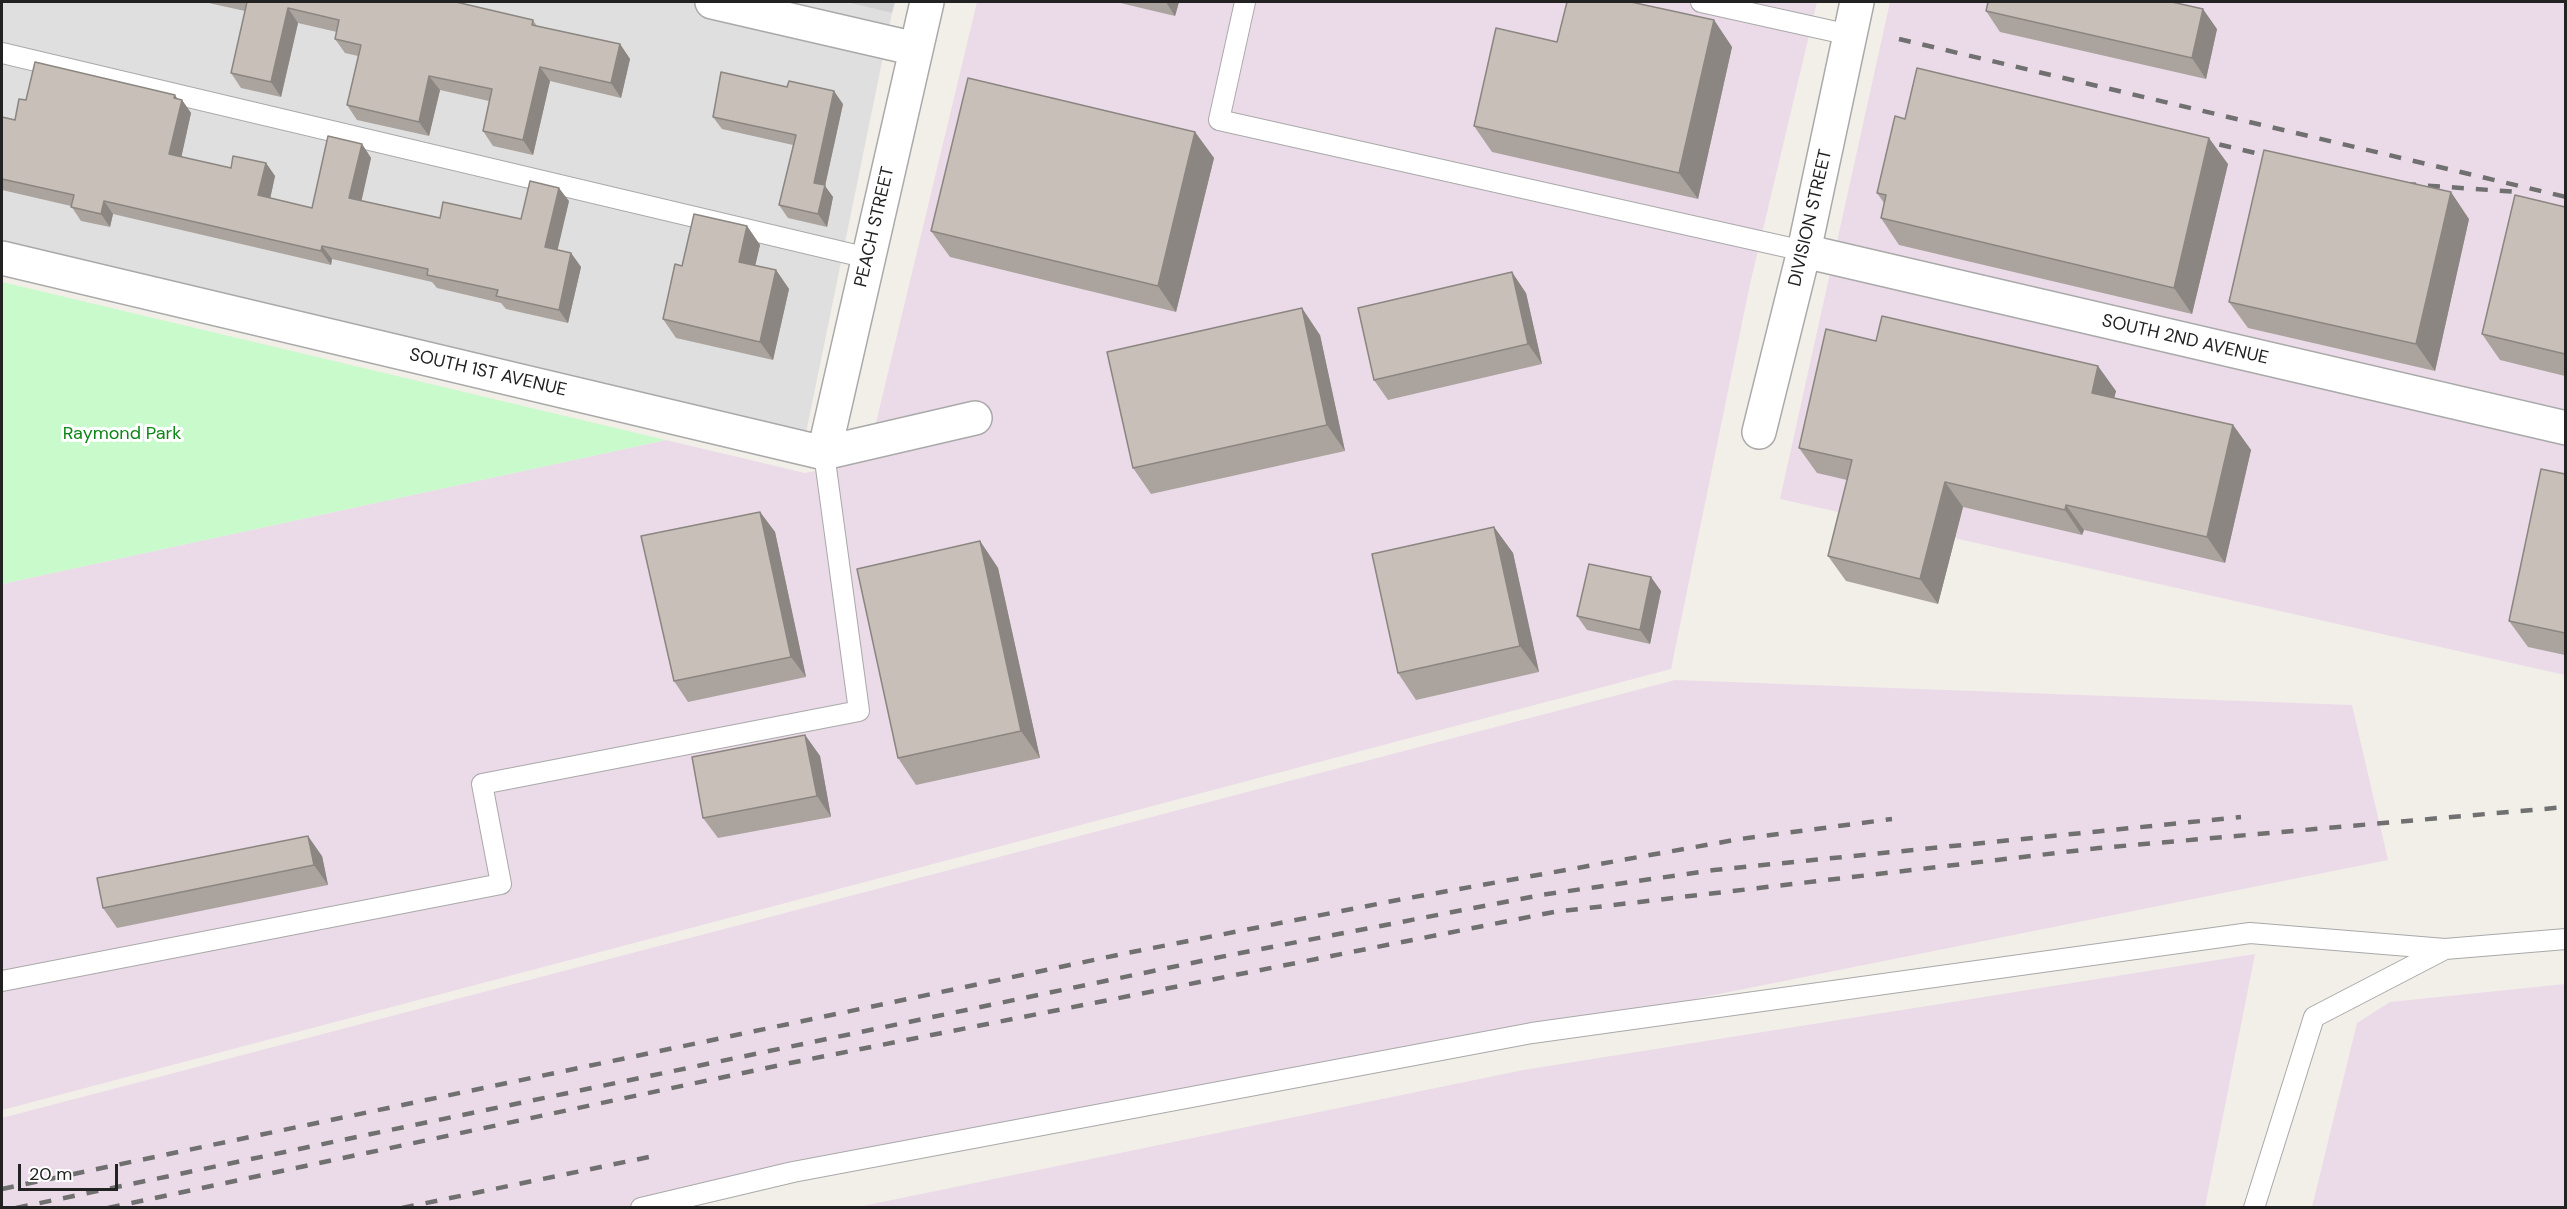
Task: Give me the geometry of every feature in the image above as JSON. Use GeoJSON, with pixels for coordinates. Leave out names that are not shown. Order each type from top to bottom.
{"type":"FeatureCollection","features":[{"type":"Feature","properties":{"kind":"street"},"geometry":{"type":"LineString","coordinates":[[712,2],[916,50]]}},
{"type":"Feature","properties":{"kind":"street","name":"PEACH STREET"},"geometry":{"type":"LineString","coordinates":[[824,453],[927,2]]}},
{"type":"Feature","properties":{"kind":"street","name":"DIVISION STREET"},"geometry":{"type":"LineString","coordinates":[[1758,432],[1804,251],[1857,2]]}},
{"type":"Feature","properties":{"kind":"street","name":"SOUTH 2ND AVENUE"},"geometry":{"type":"LineString","coordinates":[[1804,251],[2565,428]]}},
{"type":"Feature","properties":{"kind":"street","name":"SOUTH 1ST AVENUE"},"geometry":{"type":"LineString","coordinates":[[2,258],[824,453],[975,418]]}},
{"type":"Feature","properties":{"kind":"lane"},"geometry":{"type":"LineString","coordinates":[[1245,2],[1219,120],[1804,251]]}},
{"type":"Feature","properties":{"kind":"lane"},"geometry":{"type":"LineString","coordinates":[[1701,2],[1850,35]]}},
{"type":"Feature","properties":{"kind":"lane"},"geometry":{"type":"LineString","coordinates":[[2,53],[868,258]]}},
{"type":"Feature","properties":{"kind":"lane"},"geometry":{"type":"LineString","coordinates":[[2,981],[501,884],[482,784],[859,711],[824,453]]}},
{"type":"Feature","properties":{"kind":"lane"},"geometry":{"type":"LineString","coordinates":[[641,1208],[793,1172],[1532,1034],[2250,933],[2445,949],[2565,939]]}},
{"type":"Feature","properties":{"kind":"lane"},"geometry":{"type":"LineString","coordinates":[[2254,1208],[2314,1017],[2445,949]]}},
{"type":"Feature","properties":{"kind":"shaded area"},"geometry":{"type":"Polygon","coordinates":[[[2,2],[846,2],[892,13],[806,433],[2,245],[2,2]]]}},
{"type":"Feature","properties":{"kind":"shaded area"},"geometry":{"type":"Polygon","coordinates":[[[846,2],[895,2],[892,13],[846,2]]]}},
{"type":"Feature","properties":{"kind":"shaded area"},"geometry":{"type":"Polygon","coordinates":[[[977,2],[1817,2],[1750,284],[1671,669],[2,1110],[2,584],[666,440],[805,473],[867,460],[977,2]]]}},
{"type":"Feature","properties":{"kind":"shaded area"},"geometry":{"type":"Polygon","coordinates":[[[1890,2],[2565,2],[2565,675],[1780,499],[1890,2]]]}},
{"type":"Feature","properties":{"kind":"shaded area"},"geometry":{"type":"Polygon","coordinates":[[[1675,680],[2352,705],[2388,860],[656,1207],[2,1208],[2,1118],[1675,680]]]}},
{"type":"Feature","properties":{"kind":"shaded area"},"geometry":{"type":"Polygon","coordinates":[[[2255,954],[2205,1207],[858,1207],[1523,1070],[2255,954]]]}},
{"type":"Feature","properties":{"kind":"shaded area"},"geometry":{"type":"Polygon","coordinates":[[[2565,984],[2565,1207],[2312,1207],[2357,1023],[2390,1002],[2565,984]]]}},
{"type":"Feature","properties":{"kind":"green space","name":"Raymond Park"},"geometry":{"type":"Polygon","coordinates":[[[2,282],[666,440],[2,584],[2,282]]]}},
{"type":"Feature","properties":{"kind":"building"},"geometry":{"type":"Polygon","coordinates":[[[247,2],[456,2],[533,20],[532,25],[620,44],[611,83],[540,67],[523,140],[483,131],[492,89],[429,76],[419,122],[347,105],[361,45],[335,39],[339,20],[288,8],[271,82],[231,73],[247,2]]]}},
{"type":"Feature","properties":{"kind":"building"},"geometry":{"type":"Polygon","coordinates":[[[1567,2],[1631,2],[1714,20],[1679,173],[1474,126],[1496,28],[1557,42],[1567,2]]]}},
{"type":"Feature","properties":{"kind":"building"},"geometry":{"type":"Polygon","coordinates":[[[1988,2],[2172,2],[2203,9],[2192,58],[1986,11],[1988,2]]]}},
{"type":"Feature","properties":{"kind":"building"},"geometry":{"type":"Polygon","coordinates":[[[35,62],[175,95],[174,98],[182,100],[169,154],[231,168],[233,156],[266,163],[258,195],[312,208],[328,136],[362,144],[349,198],[440,218],[443,202],[521,219],[530,181],[559,188],[545,247],[571,253],[559,310],[496,296],[498,290],[427,275],[428,269],[322,246],[321,251],[104,201],[101,214],[71,207],[74,195],[2,179],[2,117],[15,120],[19,99],[26,100],[35,62]]]}},
{"type":"Feature","properties":{"kind":"building"},"geometry":{"type":"Polygon","coordinates":[[[1917,68],[2209,138],[2174,288],[1881,218],[1886,195],[1877,193],[1895,116],[1905,119],[1917,68]]]}},
{"type":"Feature","properties":{"kind":"building"},"geometry":{"type":"Polygon","coordinates":[[[721,72],[787,87],[789,81],[834,91],[814,183],[825,185],[818,214],[779,205],[796,135],[713,117],[721,72]]]}},
{"type":"Feature","properties":{"kind":"building"},"geometry":{"type":"Polygon","coordinates":[[[968,78],[1195,132],[1158,286],[931,231],[968,78]]]}},
{"type":"Feature","properties":{"kind":"building"},"geometry":{"type":"Polygon","coordinates":[[[2264,150],[2451,192],[2416,344],[2229,302],[2264,150]]]}},
{"type":"Feature","properties":{"kind":"building"},"geometry":{"type":"Polygon","coordinates":[[[2515,195],[2565,207],[2565,354],[2482,334],[2515,195]]]}},
{"type":"Feature","properties":{"kind":"building"},"geometry":{"type":"Polygon","coordinates":[[[694,214],[747,226],[739,262],[776,270],[760,342],[663,319],[675,264],[682,266],[694,214]]]}},
{"type":"Feature","properties":{"kind":"building"},"geometry":{"type":"Polygon","coordinates":[[[1512,272],[1528,344],[1374,380],[1358,308],[1512,272]]]}},
{"type":"Feature","properties":{"kind":"building"},"geometry":{"type":"Polygon","coordinates":[[[1302,308],[1327,425],[1133,468],[1107,352],[1302,308]]]}},
{"type":"Feature","properties":{"kind":"building"},"geometry":{"type":"Polygon","coordinates":[[[1882,316],[2098,366],[2092,393],[2233,425],[2207,537],[2066,505],[2065,510],[1945,482],[1920,579],[1828,556],[1852,460],[1799,448],[1826,329],[1876,341],[1882,316]]]}},
{"type":"Feature","properties":{"kind":"building"},"geometry":{"type":"Polygon","coordinates":[[[2541,469],[2565,474],[2565,633],[2509,621],[2541,469]]]}},
{"type":"Feature","properties":{"kind":"building"},"geometry":{"type":"Polygon","coordinates":[[[760,512],[791,657],[674,681],[641,536],[760,512]]]}},
{"type":"Feature","properties":{"kind":"building"},"geometry":{"type":"Polygon","coordinates":[[[1494,527],[1520,646],[1398,673],[1372,554],[1494,527]]]}},
{"type":"Feature","properties":{"kind":"building"},"geometry":{"type":"Polygon","coordinates":[[[980,541],[1021,731],[898,758],[857,569],[980,541]]]}},
{"type":"Feature","properties":{"kind":"building"},"geometry":{"type":"Polygon","coordinates":[[[1589,564],[1651,577],[1640,630],[1577,616],[1589,564]]]}},
{"type":"Feature","properties":{"kind":"building"},"geometry":{"type":"Polygon","coordinates":[[[805,735],[817,796],[703,818],[692,757],[805,735]]]}},
{"type":"Feature","properties":{"kind":"building"},"geometry":{"type":"Polygon","coordinates":[[[308,836],[314,865],[103,908],[97,878],[308,836]]]}},
{"type":"Feature","properties":{"kind":"railway"},"geometry":{"type":"LineString","coordinates":[[1899,39],[2566,197]]}},
{"type":"Feature","properties":{"kind":"railway"},"geometry":{"type":"LineString","coordinates":[[2196,139],[2281,159]]}},
{"type":"Feature","properties":{"kind":"railway"},"geometry":{"type":"LineString","coordinates":[[2404,184],[2518,192]]}},
{"type":"Feature","properties":{"kind":"railway"},"geometry":{"type":"LineString","coordinates":[[108,1208],[785,1064],[1554,912],[2099,848],[2566,807]]}},
{"type":"Feature","properties":{"kind":"railway"},"geometry":{"type":"LineString","coordinates":[[16,1208],[1230,955],[1541,895],[1714,870],[2241,817]]}},
{"type":"Feature","properties":{"kind":"railway"},"geometry":{"type":"LineString","coordinates":[[2,1189],[1127,953],[1403,899],[1740,839],[1892,819]]}},
{"type":"Feature","properties":{"kind":"railway"},"geometry":{"type":"LineString","coordinates":[[402,1208],[649,1157]]}}]}
